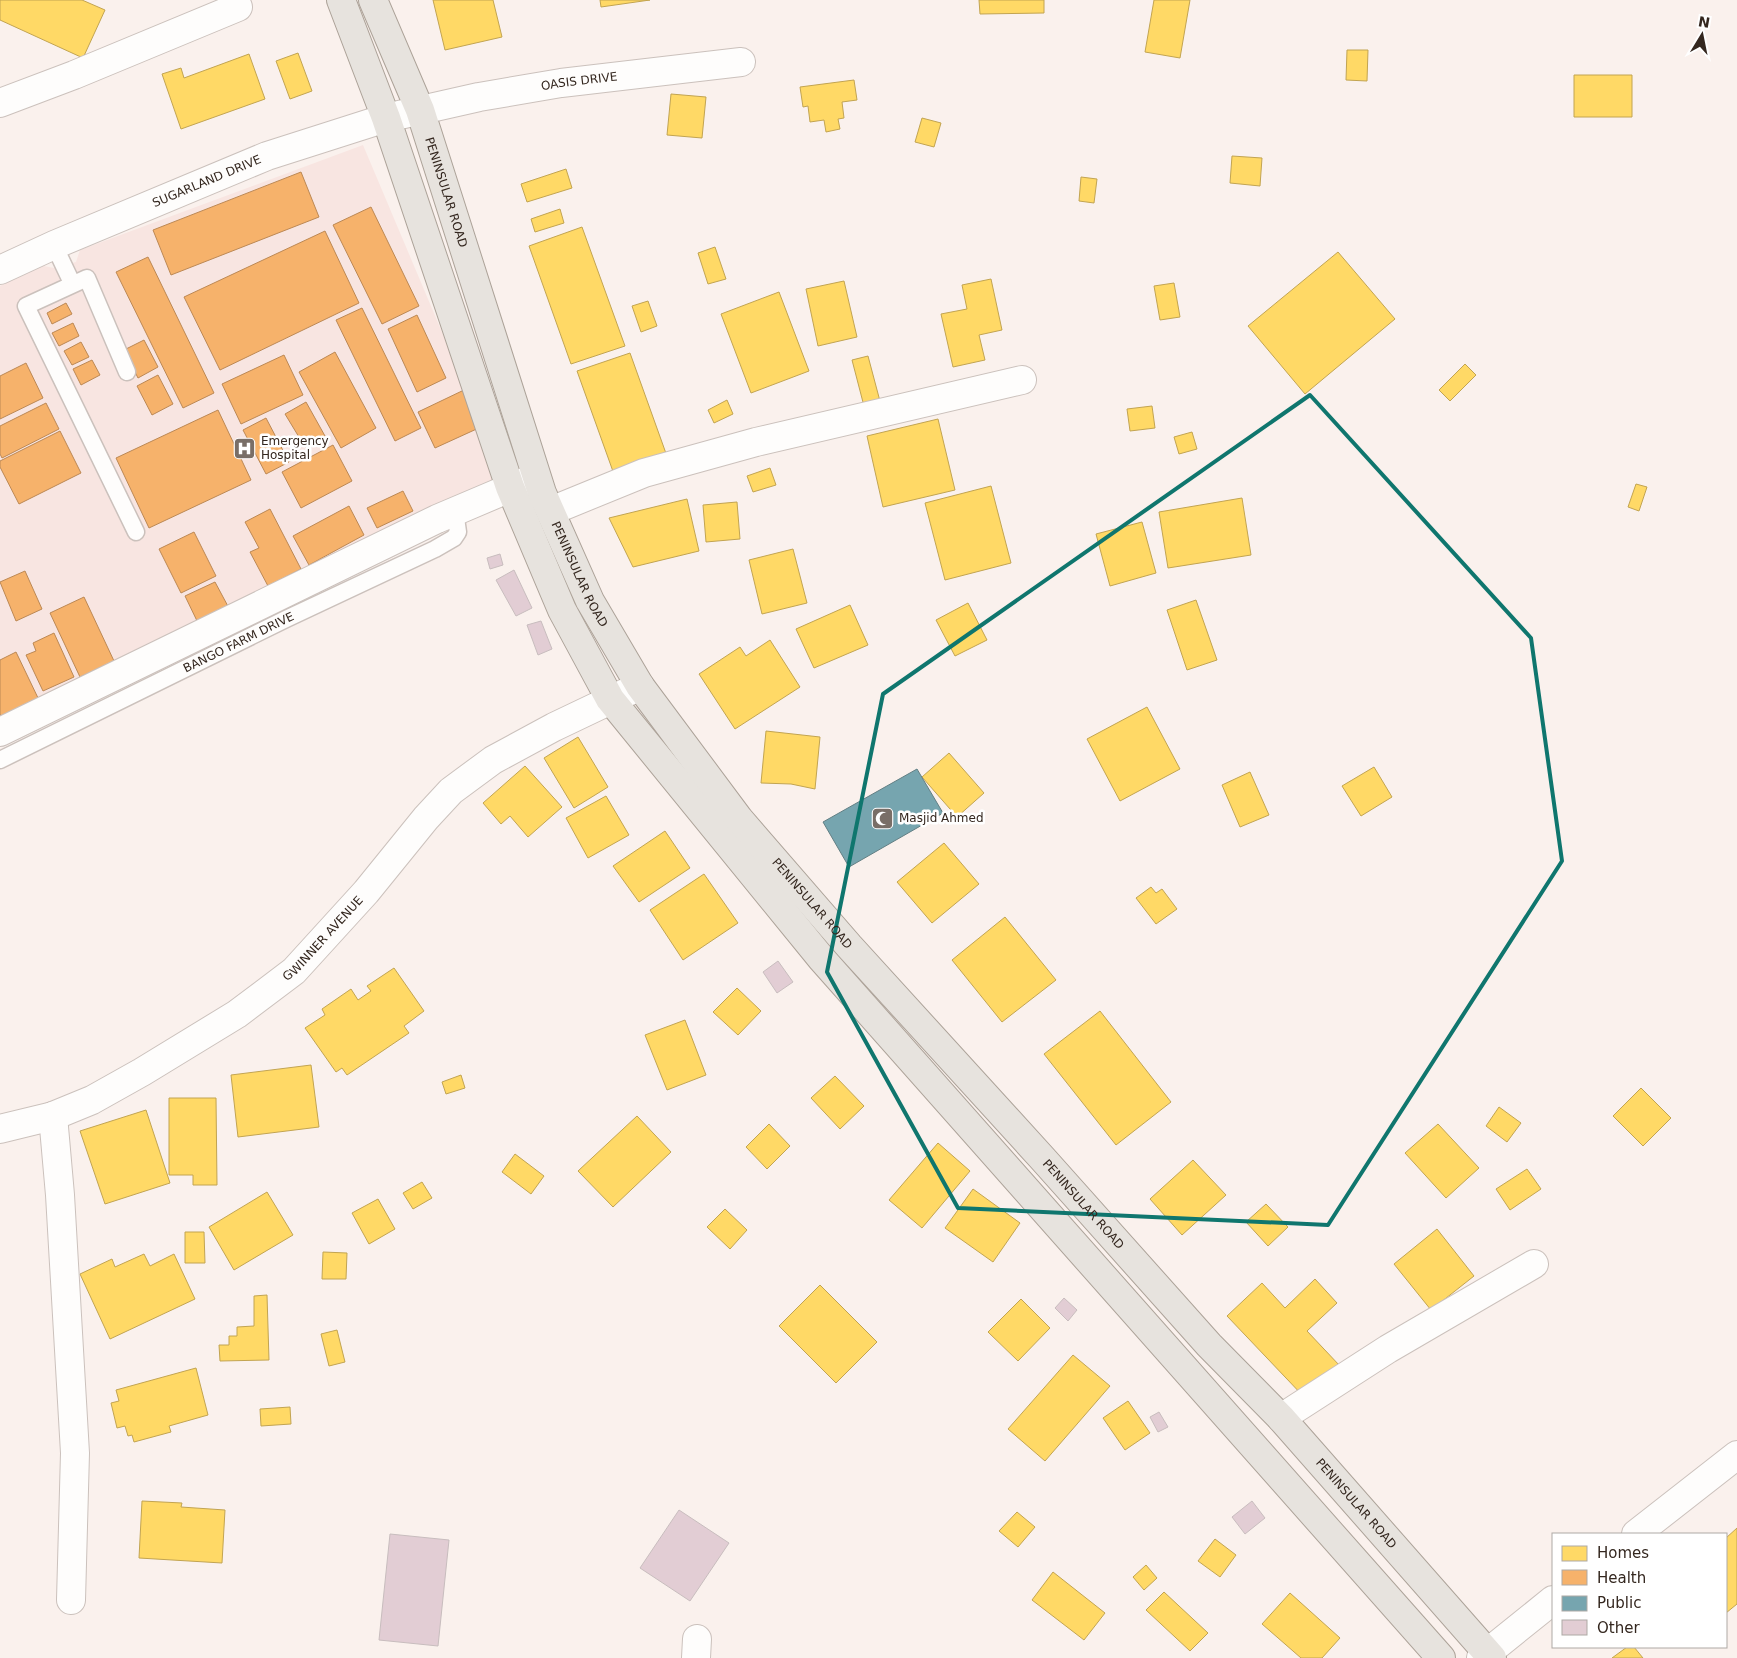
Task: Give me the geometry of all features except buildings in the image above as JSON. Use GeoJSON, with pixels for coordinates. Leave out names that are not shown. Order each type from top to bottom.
{"type":"FeatureCollection","features":[{"type":"Feature","properties":{"kind":"main road","name":"PENINSULAR ROAD"},"geometry":{"type":"LineString","coordinates":[[341,0],[386,118],[510,487],[562,610],[610,699],[821,958],[1441,1658]]}},
{"type":"Feature","properties":{"kind":"main road","name":"PENINSULAR ROAD"},"geometry":{"type":"LineString","coordinates":[[373,0],[420,110],[536,477],[590,601],[640,686],[739,819],[849,946],[1036,1151],[1208,1345],[1281,1418],[1487,1656]]}},
{"type":"Feature","properties":{"kind":"street"},"geometry":{"type":"LineString","coordinates":[[0,102],[74,75],[238,7]]}},
{"type":"Feature","properties":{"kind":"street","name":"OASIS DRIVE"},"geometry":{"type":"LineString","coordinates":[[420,110],[479,97],[561,84],[741,62]]}},
{"type":"Feature","properties":{"kind":"street","name":"SUGARLAND DRIVE"},"geometry":{"type":"LineString","coordinates":[[0,270],[54,245],[267,156],[386,118],[420,110]]}},
{"type":"Feature","properties":{"kind":"street"},"geometry":{"type":"LineString","coordinates":[[551,511],[654,470],[756,442],[1022,380]]}},
{"type":"Feature","properties":{"kind":"street"},"geometry":{"type":"LineString","coordinates":[[0,732],[454,511],[536,477]]}},
{"type":"Feature","properties":{"kind":"street","name":"GWINNER AVENUE"},"geometry":{"type":"LineString","coordinates":[[0,1129],[53,1116],[92,1100],[237,1014],[294,971],[366,892],[426,818],[451,791],[493,760],[554,726],[640,686]]}},
{"type":"Feature","properties":{"kind":"street"},"geometry":{"type":"LineString","coordinates":[[53,1116],[60,1195],[75,1453],[71,1600]]}},
{"type":"Feature","properties":{"kind":"street"},"geometry":{"type":"LineString","coordinates":[[1281,1418],[1388,1349],[1534,1264]]}},
{"type":"Feature","properties":{"kind":"street"},"geometry":{"type":"LineString","coordinates":[[1637,1533],[1737,1455]]}},
{"type":"Feature","properties":{"kind":"street"},"geometry":{"type":"LineString","coordinates":[[1487,1656],[1552,1601]]}},
{"type":"Feature","properties":{"kind":"lane"},"geometry":{"type":"LineString","coordinates":[[54,245],[72,284]]}},
{"type":"Feature","properties":{"kind":"lane"},"geometry":{"type":"LineString","coordinates":[[128,372],[86,278],[26,306],[136,532]]}},
{"type":"Feature","properties":{"kind":"lane","name":"BANGO FARM DRIVE"},"geometry":{"type":"LineString","coordinates":[[0,760],[286,619],[435,549],[454,538],[458,532],[454,511]]}},
{"type":"Feature","properties":{"kind":"highlighted area"},"geometry":{"type":"Polygon","coordinates":[[[1310,395],[1531,638],[1562,861],[1328,1225],[958,1208],[827,972],[883,694],[1310,395]]]}},
{"type":"Feature","properties":{"kind":"shaded area","name":"Emergency Hospital"},"geometry":{"type":"Polygon","coordinates":[[[363,145],[482,427],[494,480],[478,491],[0,721],[0,286],[39,265],[54,268],[76,262],[80,250],[363,145]]]}},
{"type":"Feature","properties":{"kind":"place","name":"Emergency Hospital"},"geometry":{"type":"Point","coordinates":[245,448]}},
{"type":"Feature","properties":{"kind":"place","name":"Masjid Ahmed"},"geometry":{"type":"Point","coordinates":[883,818]}}]}
